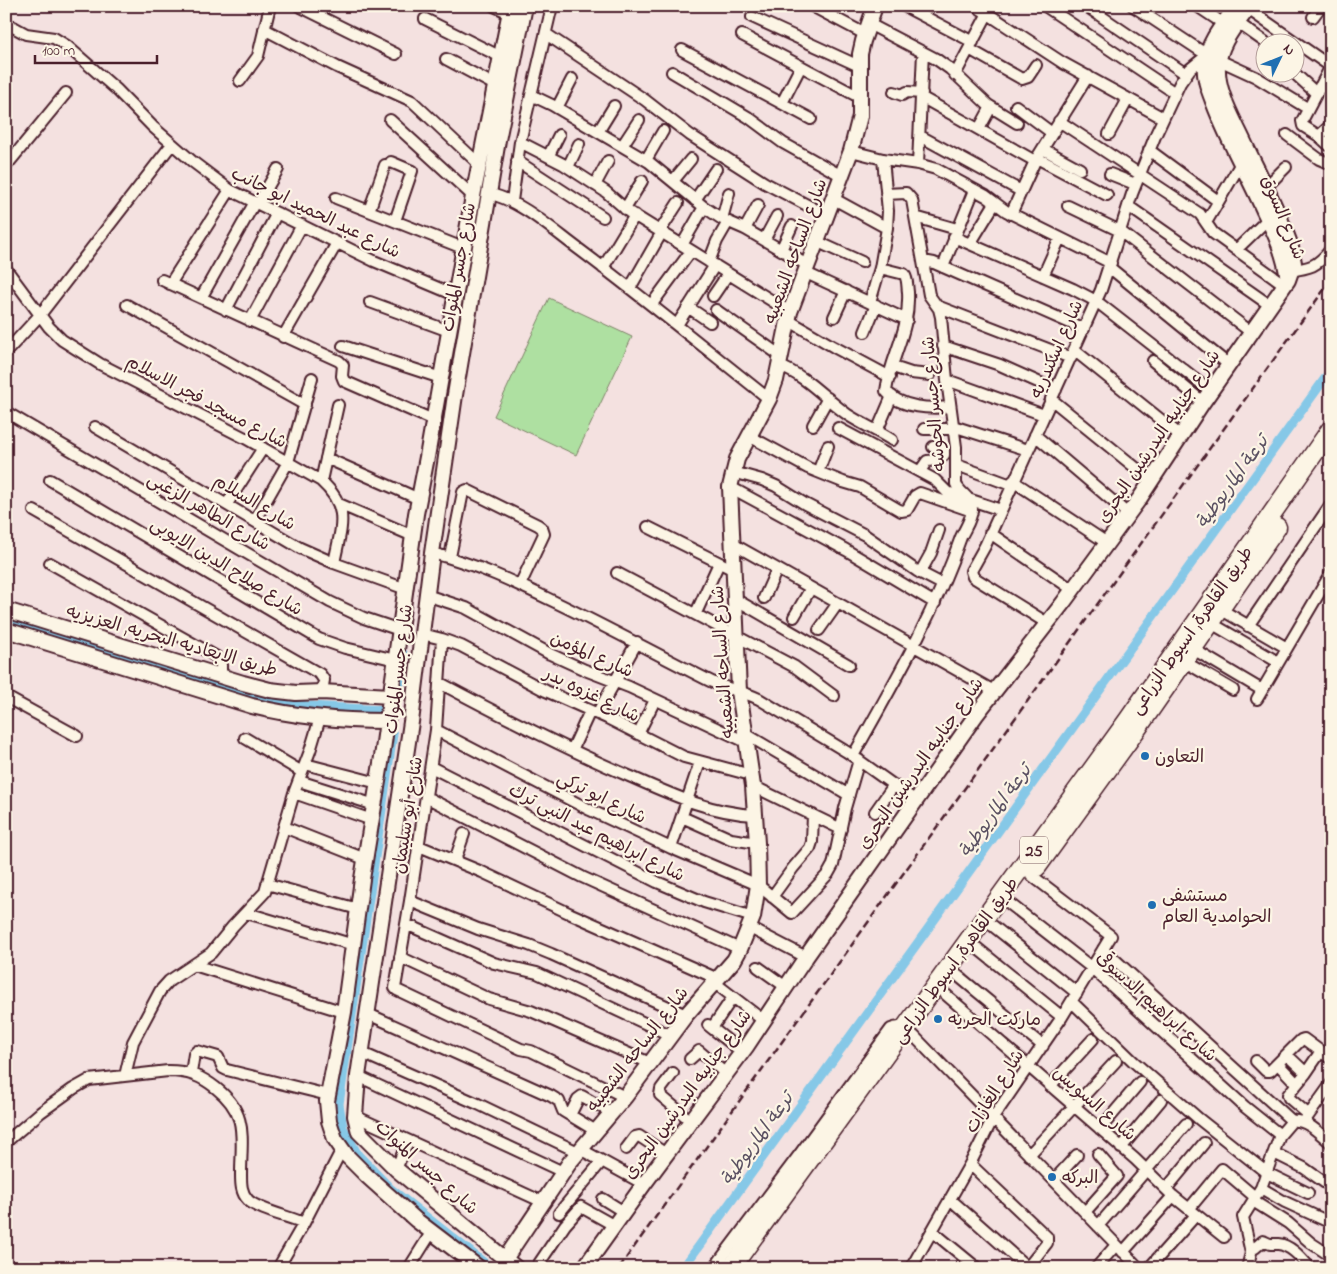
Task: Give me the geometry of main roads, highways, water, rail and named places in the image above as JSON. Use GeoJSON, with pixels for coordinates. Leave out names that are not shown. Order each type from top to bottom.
{"type":"FeatureCollection","features":[{"type":"Feature","properties":{"kind":"highway","name":"طريق القاهرة, اسيوط الزراعى"},"geometry":{"type":"LineString","coordinates":[[746,1268],[1331,429]]}},
{"type":"Feature","properties":{"kind":"highway","name":"طريق القاهرة, اسيوط الزراعى"},"geometry":{"type":"LineString","coordinates":[[731,1268],[909,1032],[944,993],[994,926],[1189,655],[1331,448]]}},
{"type":"Feature","properties":{"kind":"waterway","name":"ترعة الماريوطية"},"geometry":{"type":"LineString","coordinates":[[683,1268],[1331,370]]}},
{"type":"Feature","properties":{"kind":"waterway"},"geometry":{"type":"LineString","coordinates":[[6,620],[256,699],[307,706],[383,710]]}},
{"type":"Feature","properties":{"kind":"waterway"},"geometry":{"type":"LineString","coordinates":[[399,691],[403,653]]}},
{"type":"Feature","properties":{"kind":"waterway"},"geometry":{"type":"LineString","coordinates":[[393,734],[339,1104],[343,1128],[358,1155],[390,1188],[491,1268]]}},
{"type":"Feature","properties":{"kind":"railway"},"geometry":{"type":"LineString","coordinates":[[619,1268],[1331,280]]}},
{"type":"Feature","properties":{"kind":"place","name":"التعاون"},"geometry":{"type":"Point","coordinates":[1145,756]}},
{"type":"Feature","properties":{"kind":"place","name":"مستشفى الحوامدية العام"},"geometry":{"type":"Point","coordinates":[1152,905]}},
{"type":"Feature","properties":{"kind":"place","name":"ماركت الحريه"},"geometry":{"type":"Point","coordinates":[938,1019]}},
{"type":"Feature","properties":{"kind":"place","name":"البركه"},"geometry":{"type":"Point","coordinates":[1052,1177]}}]}
